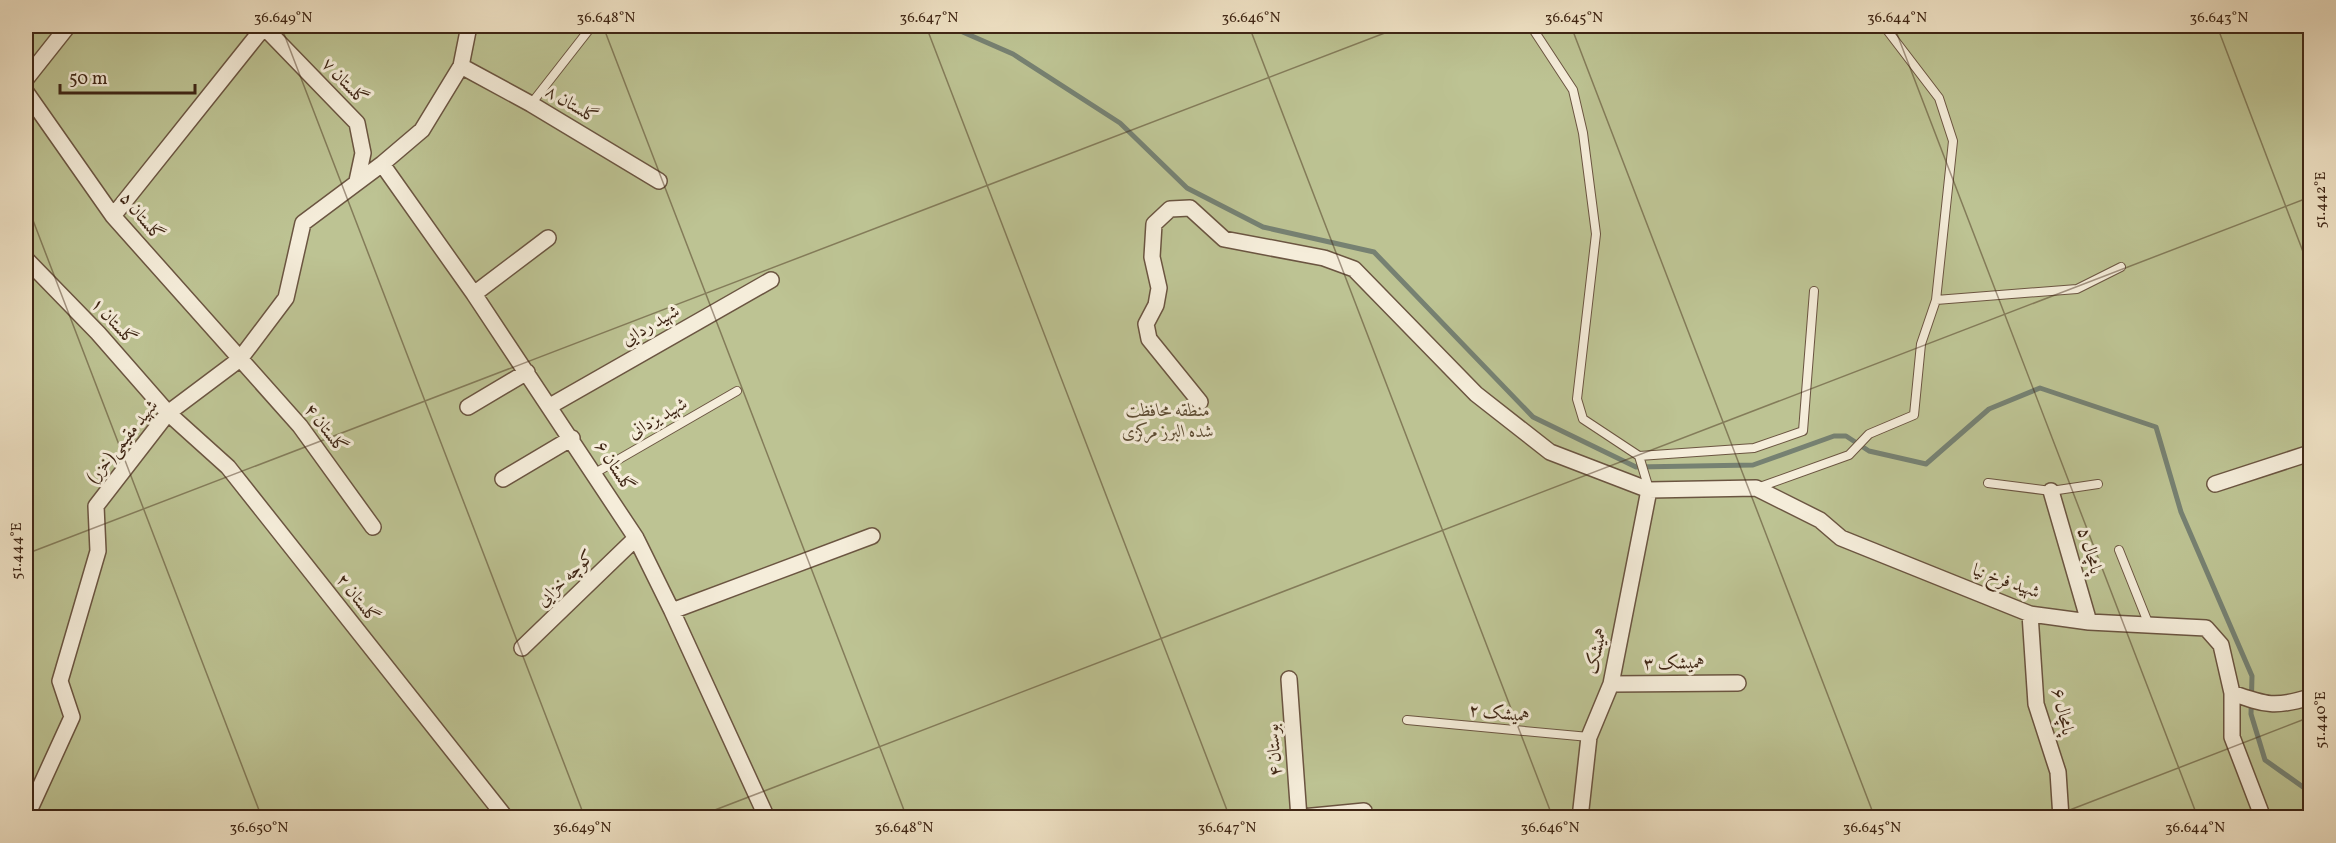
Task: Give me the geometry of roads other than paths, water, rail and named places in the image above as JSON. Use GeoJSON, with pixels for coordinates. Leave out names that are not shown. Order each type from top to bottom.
{"type":"FeatureCollection","features":[{"type":"Feature","properties":{"kind":"street"},"geometry":{"type":"LineString","coordinates":[[26,79],[68,26]]}},
{"type":"Feature","properties":{"kind":"street"},"geometry":{"type":"LineString","coordinates":[[113,216],[263,26]]}},
{"type":"Feature","properties":{"kind":"street","name":"گلستان ۷"},"geometry":{"type":"LineString","coordinates":[[263,26],[357,123],[363,153],[357,181]]}},
{"type":"Feature","properties":{"kind":"street"},"geometry":{"type":"LineString","coordinates":[[357,181],[382,164],[422,130],[461,66],[469,26]]}},
{"type":"Feature","properties":{"kind":"street","name":"گلستان ۸"},"geometry":{"type":"LineString","coordinates":[[461,66],[531,104],[659,182]]}},
{"type":"Feature","properties":{"kind":"street","name":"گلستان ۵"},"geometry":{"type":"LineString","coordinates":[[26,92],[113,216],[240,359]]}},
{"type":"Feature","properties":{"kind":"street","name":"گلستان ۶"},"geometry":{"type":"LineString","coordinates":[[382,164],[572,438],[636,538],[767,818]]}},
{"type":"Feature","properties":{"kind":"street","name":"شهید مقیمی(‌خزر)"},"geometry":{"type":"LineString","coordinates":[[26,814],[72,717],[60,681],[98,550],[96,506],[168,413],[240,359],[286,298],[303,224],[357,181]]}},
{"type":"Feature","properties":{"kind":"street"},"geometry":{"type":"LineString","coordinates":[[1200,402],[1149,339],[1146,324],[1156,305],[1159,288],[1152,257],[1154,224],[1170,209],[1190,208],[1224,239],[1324,258],[1354,269],[1476,394],[1550,452],[1647,484]]}},
{"type":"Feature","properties":{"kind":"street"},"geometry":{"type":"LineString","coordinates":[[474,294],[548,238]]}},
{"type":"Feature","properties":{"kind":"street","name":"گلستان ۱"},"geometry":{"type":"LineString","coordinates":[[26,259],[98,333],[168,413]]}},
{"type":"Feature","properties":{"kind":"street","name":"شهید ردایی"},"geometry":{"type":"LineString","coordinates":[[550,406],[771,280]]}},
{"type":"Feature","properties":{"kind":"street","name":"گلستان ۴"},"geometry":{"type":"LineString","coordinates":[[240,359],[300,426],[373,527]]}},
{"type":"Feature","properties":{"kind":"street"},"geometry":{"type":"LineString","coordinates":[[468,407],[527,372]]}},
{"type":"Feature","properties":{"kind":"street","name":"گلستان ۲"},"geometry":{"type":"LineString","coordinates":[[168,413],[228,467],[506,818]]}},
{"type":"Feature","properties":{"kind":"street"},"geometry":{"type":"LineString","coordinates":[[503,479],[572,438]]}},
{"type":"Feature","properties":{"kind":"street"},"geometry":{"type":"LineString","coordinates":[[2215,484],[2310,453]]}},
{"type":"Feature","properties":{"kind":"street","name":"شهید فرخ نیا"},"geometry":{"type":"LineString","coordinates":[[1647,484],[1756,488],[1820,520],[1841,538],[2030,614],[2089,622],[2206,628],[2221,645],[2238,695],[2232,737],[2263,818]]}},
{"type":"Feature","properties":{"kind":"street","name":"همیشک"},"geometry":{"type":"LineString","coordinates":[[1580,818],[1589,738],[1611,684],[1647,484]]}},
{"type":"Feature","properties":{"kind":"street","name":"پامچال ۵"},"geometry":{"type":"LineString","coordinates":[[2051,491],[2089,622]]}},
{"type":"Feature","properties":{"kind":"street"},"geometry":{"type":"LineString","coordinates":[[672,611],[872,536]]}},
{"type":"Feature","properties":{"kind":"street","name":"کوچه خزایی"},"geometry":{"type":"LineString","coordinates":[[522,648],[636,538]]}},
{"type":"Feature","properties":{"kind":"street","name":"پامچال ۶"},"geometry":{"type":"LineString","coordinates":[[2030,614],[2036,704],[2058,772],[2061,818]]}},
{"type":"Feature","properties":{"kind":"street","name":"بوستان ۴"},"geometry":{"type":"LineString","coordinates":[[1289,679],[1299,817]]}},
{"type":"Feature","properties":{"kind":"street","name":"همیشک ۳"},"geometry":{"type":"LineString","coordinates":[[1611,684],[1738,683]]}},
{"type":"Feature","properties":{"kind":"street"},"geometry":{"type":"LineString","coordinates":[[2238,695],[2263,704],[2284,705],[2310,697]]}},
{"type":"Feature","properties":{"kind":"street"},"geometry":{"type":"LineString","coordinates":[[1292,818],[1364,811]]}},
{"type":"Feature","properties":{"kind":"lane"},"geometry":{"type":"LineString","coordinates":[[1531,26],[1573,90],[1583,133],[1596,234],[1577,399],[1583,418],[1639,456],[1754,448],[1803,431],[1814,291]]}},
{"type":"Feature","properties":{"kind":"lane"},"geometry":{"type":"LineString","coordinates":[[1756,488],[1849,455],[1869,434],[1914,415],[1921,344],[1936,300],[1953,141],[1939,98],[1884,26]]}},
{"type":"Feature","properties":{"kind":"lane"},"geometry":{"type":"LineString","coordinates":[[531,104],[588,31]]}},
{"type":"Feature","properties":{"kind":"lane"},"geometry":{"type":"LineString","coordinates":[[1936,300],[2077,290],[2121,267]]}},
{"type":"Feature","properties":{"kind":"lane","name":"شهید یزدانی"},"geometry":{"type":"LineString","coordinates":[[595,473],[737,391]]}},
{"type":"Feature","properties":{"kind":"lane"},"geometry":{"type":"LineString","coordinates":[[1639,456],[1647,484]]}},
{"type":"Feature","properties":{"kind":"lane"},"geometry":{"type":"LineString","coordinates":[[1988,483],[2051,491],[2098,484]]}},
{"type":"Feature","properties":{"kind":"lane"},"geometry":{"type":"LineString","coordinates":[[2119,550],[2149,625]]}},
{"type":"Feature","properties":{"kind":"lane","name":"همیشک ۲"},"geometry":{"type":"LineString","coordinates":[[1407,720],[1589,738]]}},
{"type":"Feature","properties":{"kind":"waterway"},"geometry":{"type":"LineString","coordinates":[[949,26],[1013,54],[1120,123],[1187,188],[1263,227],[1374,252],[1533,417],[1636,467],[1753,465],[1834,436],[1846,436],[1869,451],[1926,464],[1989,409],[2040,388],[2156,427],[2181,512],[2252,676],[2251,714],[2265,760],[2310,792]]}},
{"type":"Feature","properties":{"kind":"park label","name":"منطقه محافظت شده البرز مرکزی"},"geometry":{"type":"Point","coordinates":[1168,421]}}]}
